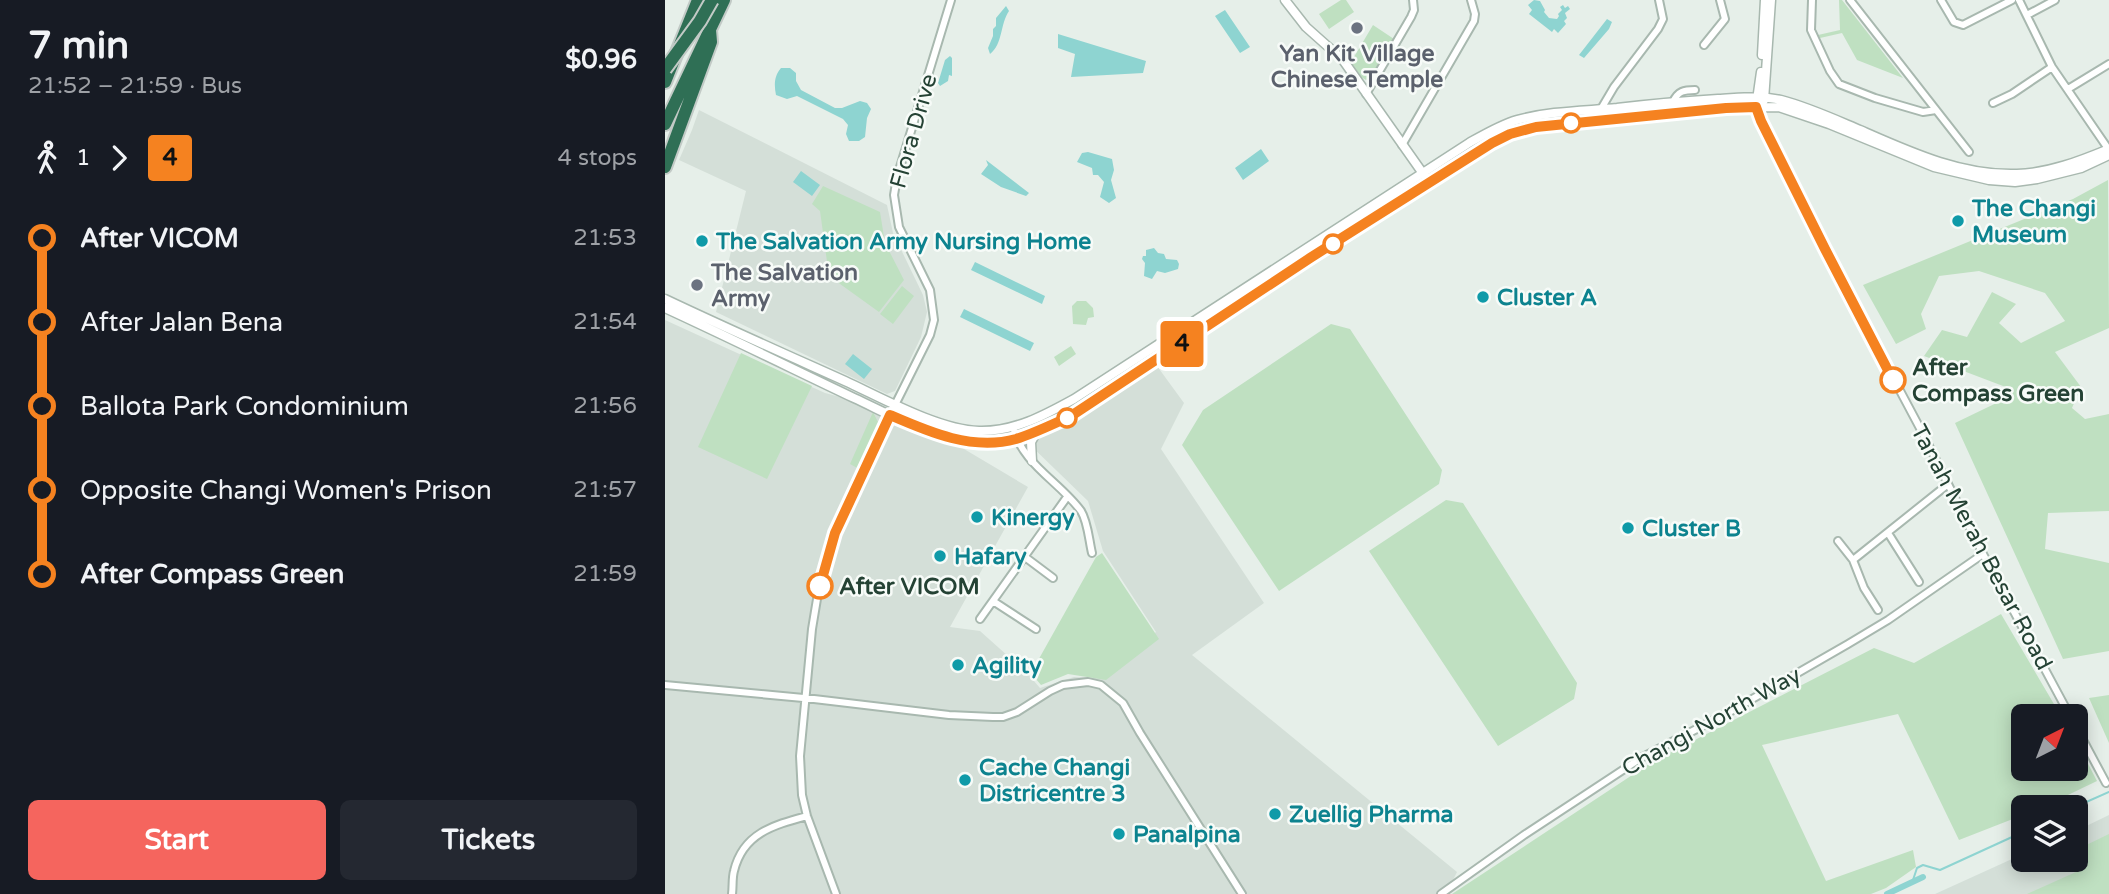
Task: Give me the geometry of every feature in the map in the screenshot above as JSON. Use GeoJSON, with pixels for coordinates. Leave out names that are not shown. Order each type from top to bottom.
{"type":"FeatureCollection","features":[{"type":"Feature","properties":{"kind":"highway"},"geometry":{"type":"LineString","coordinates":[[681,32],[690,0]]}},
{"type":"Feature","properties":{"kind":"highway"},"geometry":{"type":"LineString","coordinates":[[665,82],[698,0]]}},
{"type":"Feature","properties":{"kind":"highway"},"geometry":{"type":"LineString","coordinates":[[665,69],[712,0]]}},
{"type":"Feature","properties":{"kind":"highway"},"geometry":{"type":"LineString","coordinates":[[665,124],[724,0]]}},
{"type":"Feature","properties":{"kind":"highway"},"geometry":{"type":"LineString","coordinates":[[665,60],[689,20]]}},
{"type":"Feature","properties":{"kind":"highway"},"geometry":{"type":"LineString","coordinates":[[665,167],[711,42],[710,30]]}},
{"type":"Feature","properties":{"kind":"street","name":"Flora Drive"},"geometry":{"type":"LineString","coordinates":[[836,894],[807,816],[802,794],[800,756],[812,626],[835,533],[930,335],[934,320],[930,290],[899,227],[894,195],[897,177],[951,0]]}},
{"type":"Feature","properties":{"kind":"street"},"geometry":{"type":"LineString","coordinates":[[1285,0],[1306,27],[1343,60],[1430,183]]}},
{"type":"Feature","properties":{"kind":"street"},"geometry":{"type":"LineString","coordinates":[[1366,94],[1411,17],[1414,10],[1413,0]]}},
{"type":"Feature","properties":{"kind":"street"},"geometry":{"type":"LineString","coordinates":[[1402,145],[1473,21],[1475,13],[1471,0]]}},
{"type":"Feature","properties":{"kind":"street"},"geometry":{"type":"LineString","coordinates":[[1601,109],[1614,87],[1658,29],[1663,19],[1659,0]]}},
{"type":"Feature","properties":{"kind":"street"},"geometry":{"type":"LineString","coordinates":[[1704,45],[1725,19],[1720,0]]}},
{"type":"Feature","properties":{"kind":"street"},"geometry":{"type":"LineString","coordinates":[[1760,102],[1765,0]]}},
{"type":"Feature","properties":{"kind":"street"},"geometry":{"type":"LineString","coordinates":[[1760,102],[1766,77],[1771,0]]}},
{"type":"Feature","properties":{"kind":"street"},"geometry":{"type":"LineString","coordinates":[[1812,0],[1811,30],[1839,84],[1923,112],[1936,110]]}},
{"type":"Feature","properties":{"kind":"street"},"geometry":{"type":"LineString","coordinates":[[1850,0],[1969,152]]}},
{"type":"Feature","properties":{"kind":"street"},"geometry":{"type":"LineString","coordinates":[[1941,0],[1954,22],[1963,25],[2012,0]]}},
{"type":"Feature","properties":{"kind":"street"},"geometry":{"type":"LineString","coordinates":[[2019,0],[2052,67],[2109,151]]}},
{"type":"Feature","properties":{"kind":"street"},"geometry":{"type":"LineString","coordinates":[[2027,15],[2055,0]]}},
{"type":"Feature","properties":{"kind":"street"},"geometry":{"type":"LineString","coordinates":[[2068,89],[2109,64]]}},
{"type":"Feature","properties":{"kind":"street"},"geometry":{"type":"LineString","coordinates":[[1993,103],[2012,94],[2052,67]]}},
{"type":"Feature","properties":{"kind":"street"},"geometry":{"type":"LineString","coordinates":[[1766,77],[1780,100]]}},
{"type":"Feature","properties":{"kind":"street"},"geometry":{"type":"LineString","coordinates":[[1739,98],[1759,84]]}},
{"type":"Feature","properties":{"kind":"street"},"geometry":{"type":"LineString","coordinates":[[1673,102],[1683,90],[1695,90]]}},
{"type":"Feature","properties":{"kind":"street"},"geometry":{"type":"LineString","coordinates":[[665,299],[895,405],[956,428],[979,431],[1013,427],[1075,399],[1422,173],[1503,125],[1553,113],[1739,98],[1791,110],[1916,161],[1989,180],[2015,182],[2037,179],[2081,168],[2109,151]]}},
{"type":"Feature","properties":{"kind":"street"},"geometry":{"type":"LineString","coordinates":[[665,308],[890,415],[932,432],[971,442],[1001,442],[1016,439],[1071,416],[1492,143],[1525,129],[1780,100],[1831,117],[1917,155],[1990,173],[2036,172],[2109,151]]}},
{"type":"Feature","properties":{"kind":"street","name":"Tanah Merah Besar Road"},"geometry":{"type":"LineString","coordinates":[[1760,102],[1760,116],[1825,249],[2064,704]]}},
{"type":"Feature","properties":{"kind":"street"},"geometry":{"type":"LineString","coordinates":[[1220,303],[1233,310]]}},
{"type":"Feature","properties":{"kind":"street"},"geometry":{"type":"LineString","coordinates":[[1013,427],[1016,439],[1032,461],[1084,517],[1092,553]]}},
{"type":"Feature","properties":{"kind":"street"},"geometry":{"type":"LineString","coordinates":[[1032,461],[1031,442],[1037,431]]}},
{"type":"Feature","properties":{"kind":"street"},"geometry":{"type":"LineString","coordinates":[[1853,560],[1947,485]]}},
{"type":"Feature","properties":{"kind":"street"},"geometry":{"type":"LineString","coordinates":[[980,619],[1067,497]]}},
{"type":"Feature","properties":{"kind":"street"},"geometry":{"type":"LineString","coordinates":[[1888,533],[1919,582]]}},
{"type":"Feature","properties":{"kind":"street"},"geometry":{"type":"LineString","coordinates":[[1839,541],[1853,560],[1864,588],[1878,610]]}},
{"type":"Feature","properties":{"kind":"street","name":"Changi North Way"},"geometry":{"type":"LineString","coordinates":[[1441,894],[1524,835],[1641,758],[1733,710],[1848,644],[1888,620],[1983,554]]}},
{"type":"Feature","properties":{"kind":"street"},"geometry":{"type":"LineString","coordinates":[[1025,557],[1053,578]]}},
{"type":"Feature","properties":{"kind":"street"},"geometry":{"type":"LineString","coordinates":[[993,601],[1036,629]]}},
{"type":"Feature","properties":{"kind":"street"},"geometry":{"type":"LineString","coordinates":[[665,685],[949,715],[1003,717],[1017,712],[1063,685],[1088,682],[1101,685],[1123,703],[1242,894]]}},
{"type":"Feature","properties":{"kind":"street"},"geometry":{"type":"LineString","coordinates":[[2088,749],[2106,783]]}},
{"type":"Feature","properties":{"kind":"street"},"geometry":{"type":"LineString","coordinates":[[732,894],[734,871],[749,842],[763,830],[807,816]]}},
{"type":"Feature","properties":{"kind":"shaded area"},"geometry":{"type":"Polygon","coordinates":[[[699,110],[887,205],[893,233],[923,295],[927,312],[921,337],[895,391],[887,394],[716,312],[746,191],[679,160],[699,110]]]}},
{"type":"Feature","properties":{"kind":"shaded area"},"geometry":{"type":"Polygon","coordinates":[[[665,320],[825,393],[905,414],[1028,487],[950,627],[980,631],[1040,688],[1074,677],[1100,678],[1156,632],[1103,551],[1088,501],[1027,442],[1157,366],[1184,403],[1161,449],[1264,603],[1192,655],[1457,872],[1446,894],[665,894],[665,320]]]}},
{"type":"Feature","properties":{"kind":"shaded area"},"geometry":{"type":"Polygon","coordinates":[[[2109,815],[2109,894],[1935,894],[2011,859],[2011,872],[2088,872],[2088,825],[2109,815]]]}},
{"type":"Feature","properties":{"kind":"green space"},"geometry":{"type":"Polygon","coordinates":[[[1341,0],[1346,0],[1354,12],[1329,29],[1319,14],[1341,0]]]}},
{"type":"Feature","properties":{"kind":"green space"},"geometry":{"type":"Polygon","coordinates":[[[1839,0],[1842,0],[1903,78],[1857,60],[1842,33],[1820,38],[1818,35],[1840,30],[1839,0]]]}},
{"type":"Feature","properties":{"kind":"green space"},"geometry":{"type":"Polygon","coordinates":[[[1373,25],[1394,39],[1370,78],[1366,80],[1351,62],[1373,25]]]}},
{"type":"Feature","properties":{"kind":"green space"},"geometry":{"type":"Polygon","coordinates":[[[2108,180],[2109,328],[2055,352],[2081,387],[2072,408],[2085,419],[2109,414],[2109,511],[2048,513],[2045,549],[2109,563],[2109,651],[2063,659],[1955,423],[2013,395],[2003,386],[1924,356],[1942,330],[1967,337],[1992,292],[2016,304],[1999,323],[2021,343],[2065,321],[2045,293],[1979,271],[1939,276],[1921,314],[1926,329],[1896,344],[1863,285],[2073,199],[2108,180]]]}},
{"type":"Feature","properties":{"kind":"green space"},"geometry":{"type":"Polygon","coordinates":[[[823,186],[880,212],[885,243],[904,280],[879,312],[829,276],[820,211],[812,204],[823,186]]]}},
{"type":"Feature","properties":{"kind":"green space"},"geometry":{"type":"Polygon","coordinates":[[[902,286],[914,296],[893,324],[880,314],[902,286]]]}},
{"type":"Feature","properties":{"kind":"green space"},"geometry":{"type":"Polygon","coordinates":[[[1077,301],[1086,301],[1093,308],[1094,317],[1088,318],[1086,325],[1073,324],[1072,306],[1077,301]]]}},
{"type":"Feature","properties":{"kind":"green space"},"geometry":{"type":"Polygon","coordinates":[[[1331,324],[1350,329],[1442,470],[1439,484],[1279,591],[1182,445],[1203,410],[1331,324]]]}},
{"type":"Feature","properties":{"kind":"green space"},"geometry":{"type":"Polygon","coordinates":[[[1071,346],[1076,354],[1059,366],[1054,357],[1071,346]]]}},
{"type":"Feature","properties":{"kind":"green space"},"geometry":{"type":"Polygon","coordinates":[[[741,353],[812,386],[767,479],[698,447],[741,353]]]}},
{"type":"Feature","properties":{"kind":"green space"},"geometry":{"type":"Polygon","coordinates":[[[873,412],[880,426],[859,469],[850,464],[873,412]]]}},
{"type":"Feature","properties":{"kind":"green space"},"geometry":{"type":"Polygon","coordinates":[[[1446,500],[1463,503],[1577,683],[1574,699],[1498,746],[1369,551],[1446,500]]]}},
{"type":"Feature","properties":{"kind":"green space"},"geometry":{"type":"Polygon","coordinates":[[[1102,553],[1159,639],[1106,680],[1068,674],[1041,685],[1031,673],[1096,557],[1102,553]]]}},
{"type":"Feature","properties":{"kind":"green space"},"geometry":{"type":"Polygon","coordinates":[[[2001,614],[2054,704],[2011,704],[2011,781],[2088,781],[2088,764],[2097,781],[2068,795],[2011,795],[2011,820],[1959,840],[1898,714],[1762,745],[1826,881],[1913,850],[1916,867],[1886,888],[1871,894],[1452,894],[1652,762],[1874,648],[1914,663],[2001,614]]]}},
{"type":"Feature","properties":{"kind":"green space"},"geometry":{"type":"Polygon","coordinates":[[[2109,695],[2109,743],[2089,698],[2109,695]]]}},
{"type":"Feature","properties":{"kind":"green space"},"geometry":{"type":"Polygon","coordinates":[[[2109,834],[2109,894],[2027,894],[2076,872],[2088,872],[2088,844],[2109,834]]]}},
{"type":"Feature","properties":{"kind":"water"},"geometry":{"type":"Polygon","coordinates":[[[1534,0],[1540,1],[1549,18],[1557,19],[1562,10],[1560,7],[1568,6],[1570,9],[1565,13],[1567,18],[1564,21],[1566,24],[1558,33],[1554,29],[1552,32],[1529,14],[1532,10],[1528,5],[1534,0]]]}},
{"type":"Feature","properties":{"kind":"water"},"geometry":{"type":"Polygon","coordinates":[[[1006,6],[1009,11],[997,45],[990,54],[988,48],[996,18],[1006,6]]]}},
{"type":"Feature","properties":{"kind":"water"},"geometry":{"type":"Polygon","coordinates":[[[1225,10],[1250,47],[1240,53],[1215,16],[1225,10]]]}},
{"type":"Feature","properties":{"kind":"water"},"geometry":{"type":"Polygon","coordinates":[[[1607,19],[1612,22],[1609,29],[1584,58],[1579,55],[1607,19]]]}},
{"type":"Feature","properties":{"kind":"water"},"geometry":{"type":"Polygon","coordinates":[[[1058,34],[1146,61],[1143,73],[1071,77],[1075,54],[1058,48],[1058,34]]]}},
{"type":"Feature","properties":{"kind":"water"},"geometry":{"type":"Polygon","coordinates":[[[950,56],[952,76],[949,75],[948,81],[940,86],[938,83],[945,60],[950,56]]]}},
{"type":"Feature","properties":{"kind":"water"},"geometry":{"type":"Polygon","coordinates":[[[781,68],[790,68],[796,73],[796,81],[801,90],[835,108],[860,101],[867,103],[871,109],[865,137],[859,141],[849,141],[846,134],[848,125],[843,119],[797,96],[787,99],[776,95],[775,81],[781,68]]]}},
{"type":"Feature","properties":{"kind":"water"},"geometry":{"type":"Polygon","coordinates":[[[1261,149],[1269,161],[1243,180],[1235,168],[1261,149]]]}},
{"type":"Feature","properties":{"kind":"water"},"geometry":{"type":"Polygon","coordinates":[[[1088,152],[1112,159],[1114,170],[1111,180],[1116,198],[1109,203],[1100,197],[1104,182],[1098,175],[1093,175],[1092,168],[1077,162],[1082,153],[1088,152]]]}},
{"type":"Feature","properties":{"kind":"water"},"geometry":{"type":"Polygon","coordinates":[[[986,160],[1029,193],[1026,196],[1001,187],[981,174],[988,165],[986,160]]]}},
{"type":"Feature","properties":{"kind":"water"},"geometry":{"type":"Polygon","coordinates":[[[801,171],[820,185],[812,196],[793,182],[801,171]]]}},
{"type":"Feature","properties":{"kind":"water"},"geometry":{"type":"Polygon","coordinates":[[[1154,248],[1158,253],[1164,254],[1166,259],[1177,260],[1178,269],[1165,273],[1157,271],[1152,279],[1144,276],[1143,256],[1146,256],[1146,250],[1154,248]]]}},
{"type":"Feature","properties":{"kind":"water"},"geometry":{"type":"Polygon","coordinates":[[[975,262],[1045,296],[1042,304],[971,270],[975,262]]]}},
{"type":"Feature","properties":{"kind":"water"},"geometry":{"type":"Polygon","coordinates":[[[964,309],[1034,343],[1030,351],[960,317],[964,309]]]}},
{"type":"Feature","properties":{"kind":"water"},"geometry":{"type":"Polygon","coordinates":[[[853,354],[872,369],[864,379],[845,364],[853,354]]]}},
{"type":"Feature","properties":{"kind":"waterway"},"geometry":{"type":"LineString","coordinates":[[2088,801],[2109,792]]}},
{"type":"Feature","properties":{"kind":"waterway"},"geometry":{"type":"LineString","coordinates":[[1912,883],[1917,868],[1923,865],[1940,870],[2011,837]]}},
{"type":"Feature","properties":{"kind":"waterway"},"geometry":{"type":"LineString","coordinates":[[1887,894],[1923,877]]}},
{"type":"Feature","properties":{"kind":"bus line","name":"4"},"geometry":{"type":"LineString","coordinates":[[820,586],[835,533],[890,415],[950,438],[974,442],[1016,439],[1056,423],[1152,364],[1310,258],[1492,143],[1510,134],[1536,127],[1756,107],[1893,380]]}},
{"type":"Feature","properties":{"kind":"place","name":"Yan Kit Village Chinese Temple"},"geometry":{"type":"Point","coordinates":[1357,28]}},
{"type":"Feature","properties":{"kind":"place","name":"The Changi Museum"},"geometry":{"type":"Point","coordinates":[1958,221]}},
{"type":"Feature","properties":{"kind":"place","name":"The Salvation Army Nursing Home"},"geometry":{"type":"Point","coordinates":[702,241]}},
{"type":"Feature","properties":{"kind":"place","name":"The Salvation Army"},"geometry":{"type":"Point","coordinates":[697,285]}},
{"type":"Feature","properties":{"kind":"place","name":"Cluster A"},"geometry":{"type":"Point","coordinates":[1483,297]}},
{"type":"Feature","properties":{"kind":"place","name":"After Compass Green"},"geometry":{"type":"Point","coordinates":[1893,380]}},
{"type":"Feature","properties":{"kind":"place","name":"Kinergy"},"geometry":{"type":"Point","coordinates":[977,517]}},
{"type":"Feature","properties":{"kind":"place","name":"Cluster B"},"geometry":{"type":"Point","coordinates":[1628,528]}},
{"type":"Feature","properties":{"kind":"place","name":"Hafary"},"geometry":{"type":"Point","coordinates":[940,556]}},
{"type":"Feature","properties":{"kind":"place","name":"After VICOM"},"geometry":{"type":"Point","coordinates":[820,586]}},
{"type":"Feature","properties":{"kind":"place","name":"Agility"},"geometry":{"type":"Point","coordinates":[958,665]}},
{"type":"Feature","properties":{"kind":"place","name":"Cache Changi Districentre 3"},"geometry":{"type":"Point","coordinates":[965,780]}},
{"type":"Feature","properties":{"kind":"place","name":"Zuellig Pharma"},"geometry":{"type":"Point","coordinates":[1275,814]}},
{"type":"Feature","properties":{"kind":"place","name":"Panalpina"},"geometry":{"type":"Point","coordinates":[1119,834]}}]}
